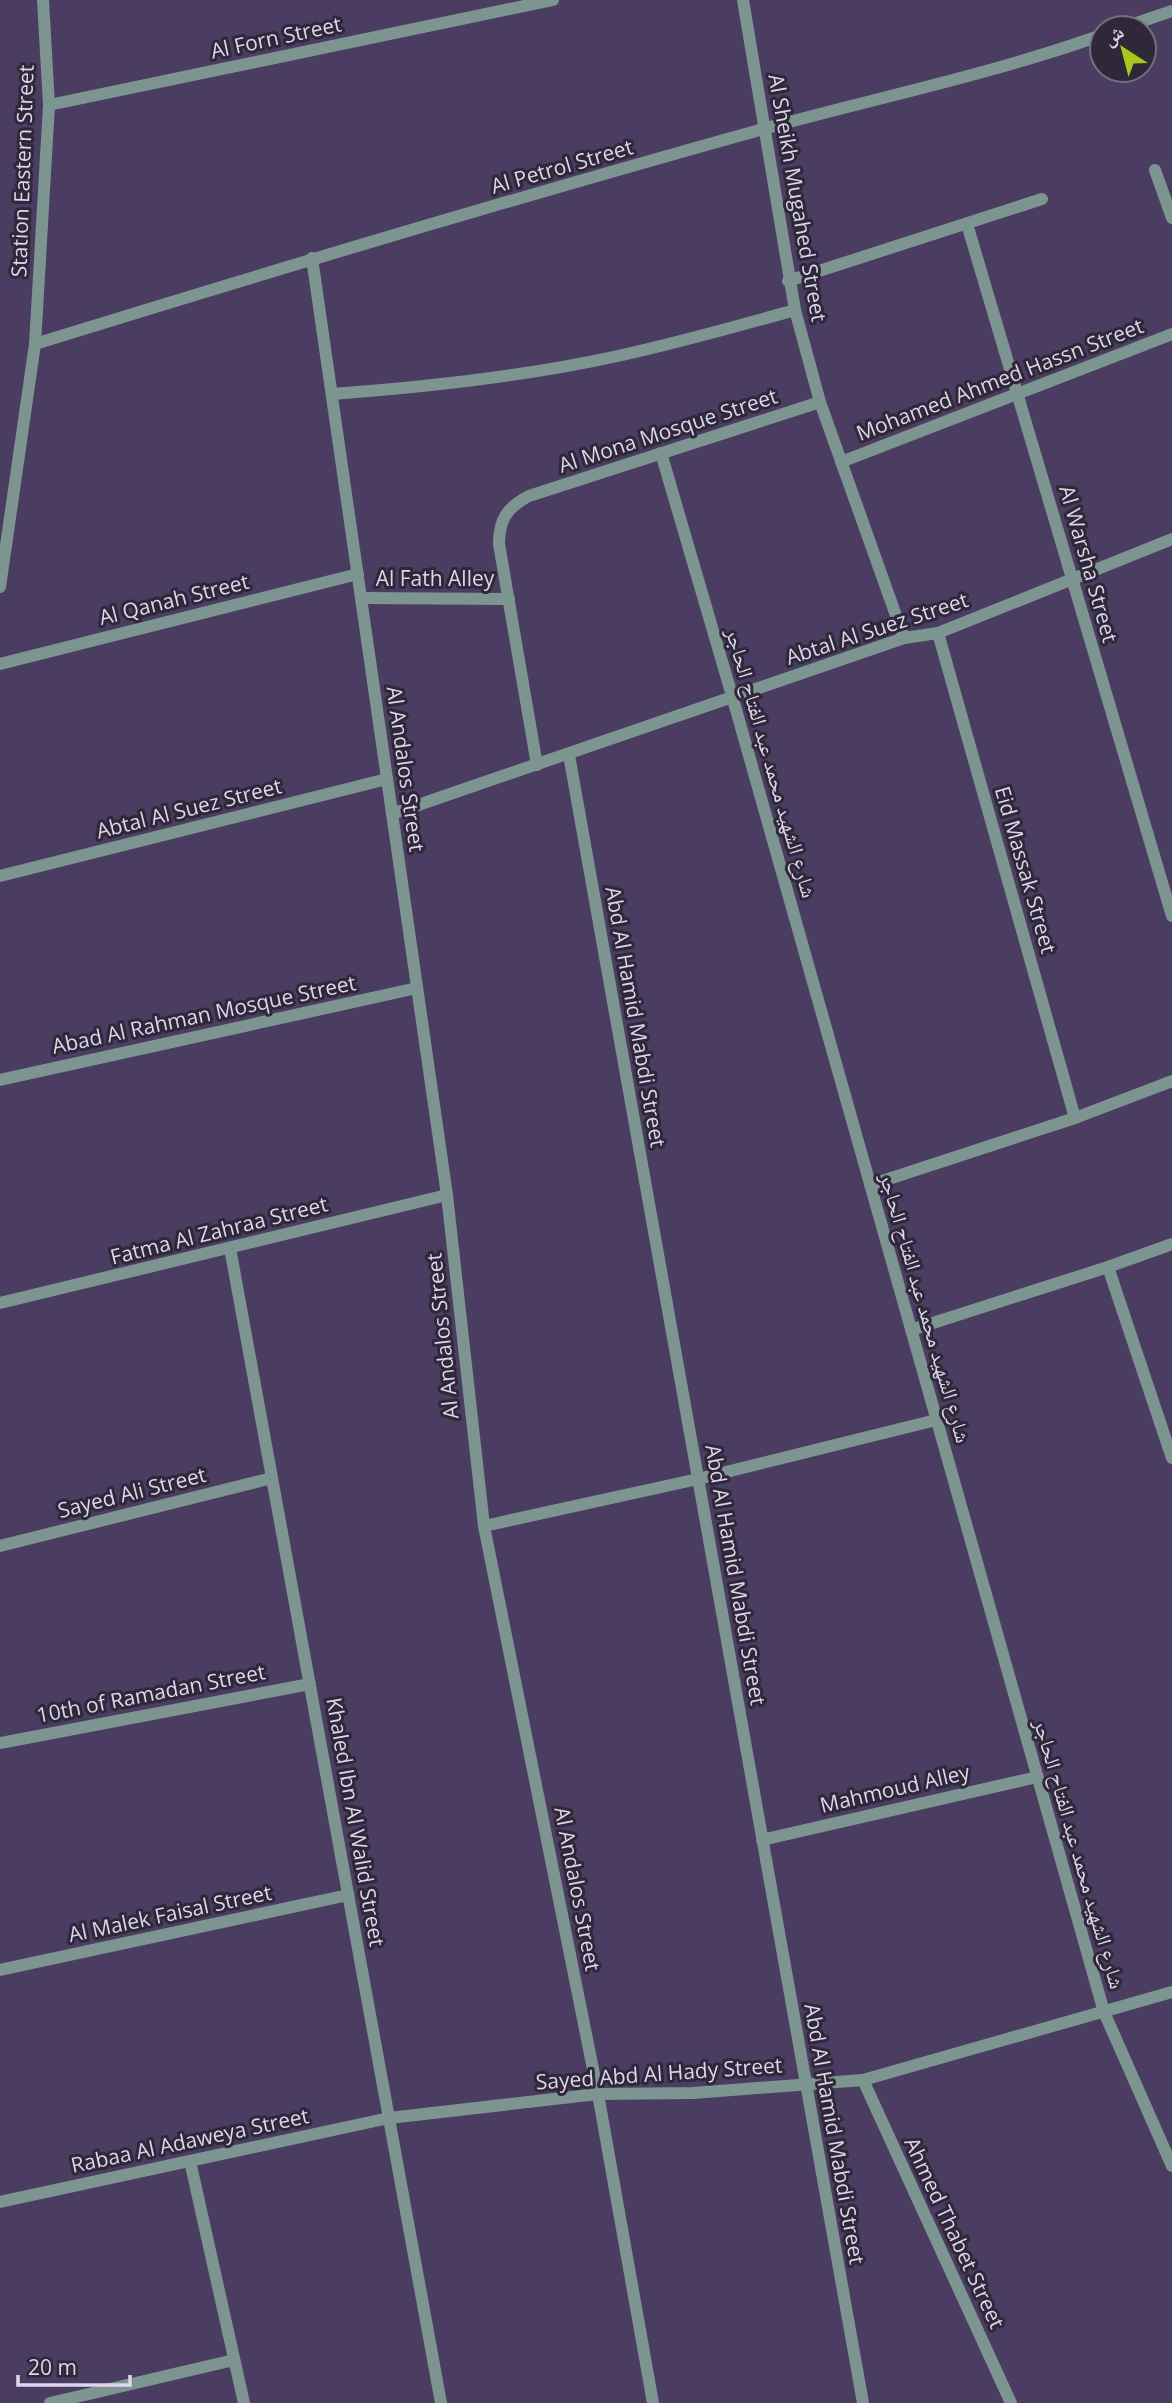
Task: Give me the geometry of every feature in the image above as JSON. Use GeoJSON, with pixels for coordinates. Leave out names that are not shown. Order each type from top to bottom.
{"type":"FeatureCollection","features":[{"type":"Feature","properties":{"kind":"street","name":"Station Eastern Street"},"geometry":{"type":"LineString","coordinates":[[0,587],[35,344],[49,105],[43,0]]}},
{"type":"Feature","properties":{"kind":"street","name":"Al Forn Street"},"geometry":{"type":"LineString","coordinates":[[49,105],[553,0]]}},
{"type":"Feature","properties":{"kind":"street","name":"Al Sheikh Mugahed Street"},"geometry":{"type":"LineString","coordinates":[[744,0],[794,310],[820,402],[904,638]]}},
{"type":"Feature","properties":{"kind":"street","name":"Al Petrol Street"},"geometry":{"type":"LineString","coordinates":[[35,344],[313,258],[1088,39]]}},
{"type":"Feature","properties":{"kind":"street"},"geometry":{"type":"LineString","coordinates":[[1155,170],[1172,218]]}},
{"type":"Feature","properties":{"kind":"street"},"geometry":{"type":"LineString","coordinates":[[788,281],[1042,199]]}},
{"type":"Feature","properties":{"kind":"street","name":"Al Warsha Street"},"geometry":{"type":"LineString","coordinates":[[967,223],[1172,916]]}},
{"type":"Feature","properties":{"kind":"street","name":"Al Andalos Street"},"geometry":{"type":"LineString","coordinates":[[313,258],[447,1195],[484,1526],[598,2094],[653,2403]]}},
{"type":"Feature","properties":{"kind":"street"},"geometry":{"type":"LineString","coordinates":[[332,394],[425,387],[598,360],[704,336],[794,310]]}},
{"type":"Feature","properties":{"kind":"street","name":"Mohamed Ahmed Hassn Street"},"geometry":{"type":"LineString","coordinates":[[841,462],[1172,334]]}},
{"type":"Feature","properties":{"kind":"street","name":"Al Mona Mosque Street"},"geometry":{"type":"LineString","coordinates":[[509,599],[499,544],[499,529],[504,515],[515,503],[529,496],[820,402]]}},
{"type":"Feature","properties":{"kind":"street","name":"شارع الشهيد محمد عبد الفتاح الحاجر"},"geometry":{"type":"LineString","coordinates":[[661,453],[1104,2012],[1172,2166]]}},
{"type":"Feature","properties":{"kind":"street","name":"Abtal Al Suez Street"},"geometry":{"type":"LineString","coordinates":[[392,814],[904,638],[938,634],[1172,539]]}},
{"type":"Feature","properties":{"kind":"street","name":"Al Qanah Street"},"geometry":{"type":"LineString","coordinates":[[0,664],[358,574]]}},
{"type":"Feature","properties":{"kind":"street","name":"Al Fath Alley"},"geometry":{"type":"LineString","coordinates":[[362,598],[509,599]]}},
{"type":"Feature","properties":{"kind":"street"},"geometry":{"type":"LineString","coordinates":[[509,599],[537,765]]}},
{"type":"Feature","properties":{"kind":"street","name":"Eid Massak Street"},"geometry":{"type":"LineString","coordinates":[[938,634],[1075,1118]]}},
{"type":"Feature","properties":{"kind":"street","name":"Abd Al Hamid Mabdi Street"},"geometry":{"type":"LineString","coordinates":[[569,755],[863,2403]]}},
{"type":"Feature","properties":{"kind":"street","name":"Abtal Al Suez Street"},"geometry":{"type":"LineString","coordinates":[[0,876],[387,779]]}},
{"type":"Feature","properties":{"kind":"street","name":"Abad Al Rahman Mosque Street"},"geometry":{"type":"LineString","coordinates":[[0,1080],[417,988]]}},
{"type":"Feature","properties":{"kind":"street"},"geometry":{"type":"LineString","coordinates":[[870,1185],[1075,1118],[1172,1081]]}},
{"type":"Feature","properties":{"kind":"street","name":"Fatma Al Zahraa Street"},"geometry":{"type":"LineString","coordinates":[[0,1303],[447,1195]]}},
{"type":"Feature","properties":{"kind":"street"},"geometry":{"type":"LineString","coordinates":[[911,1330],[1172,1244]]}},
{"type":"Feature","properties":{"kind":"street","name":"Khaled Ibn Al Walid Street"},"geometry":{"type":"LineString","coordinates":[[230,1248],[441,2403]]}},
{"type":"Feature","properties":{"kind":"street"},"geometry":{"type":"LineString","coordinates":[[1108,1267],[1172,1458]]}},
{"type":"Feature","properties":{"kind":"street"},"geometry":{"type":"LineString","coordinates":[[484,1526],[698,1479],[936,1420]]}},
{"type":"Feature","properties":{"kind":"street","name":"Sayed Ali Street"},"geometry":{"type":"LineString","coordinates":[[0,1546],[272,1478]]}},
{"type":"Feature","properties":{"kind":"street","name":"10th of Ramadan Street"},"geometry":{"type":"LineString","coordinates":[[0,1743],[310,1684]]}},
{"type":"Feature","properties":{"kind":"street","name":"Mahmoud Alley"},"geometry":{"type":"LineString","coordinates":[[762,1840],[1037,1777]]}},
{"type":"Feature","properties":{"kind":"street","name":"Al Malek Faisal Street"},"geometry":{"type":"LineString","coordinates":[[0,1970],[348,1895]]}},
{"type":"Feature","properties":{"kind":"street","name":"Sayed Abd Al Hady Street"},"geometry":{"type":"LineString","coordinates":[[389,2118],[598,2094],[693,2093],[863,2080],[1172,1992]]}},
{"type":"Feature","properties":{"kind":"street","name":"Ahmed Thabet Street"},"geometry":{"type":"LineString","coordinates":[[863,2080],[1011,2403]]}},
{"type":"Feature","properties":{"kind":"street","name":"Rabaa Al Adaweya Street"},"geometry":{"type":"LineString","coordinates":[[0,2202],[389,2118]]}},
{"type":"Feature","properties":{"kind":"street"},"geometry":{"type":"LineString","coordinates":[[190,2161],[244,2403]]}},
{"type":"Feature","properties":{"kind":"street"},"geometry":{"type":"LineString","coordinates":[[50,2403],[234,2360]]}}]}
